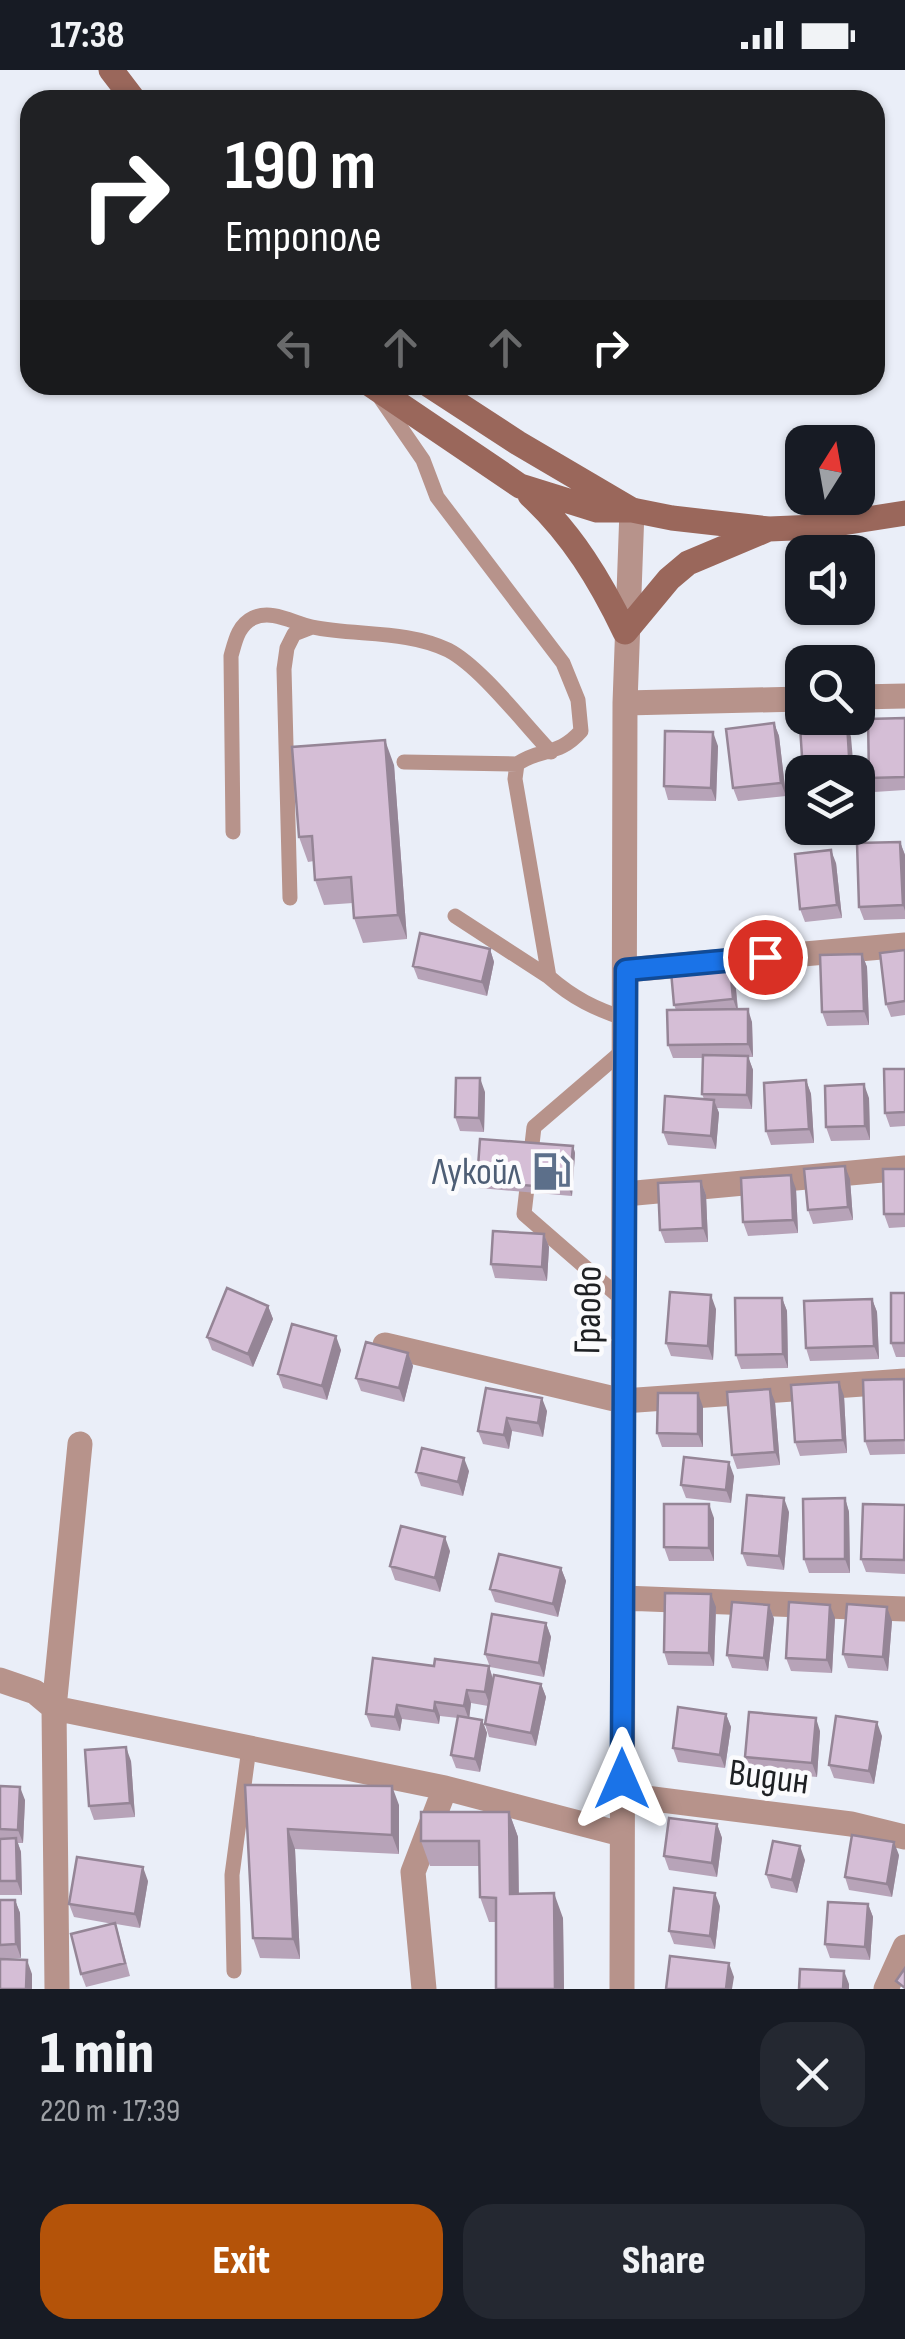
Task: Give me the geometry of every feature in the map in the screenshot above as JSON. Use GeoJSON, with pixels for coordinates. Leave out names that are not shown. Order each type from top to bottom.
{"type":"FeatureCollection","features":[{"type":"Feature","properties":{"kind":"main road"},"geometry":{"type":"LineString","coordinates":[[387,395],[520,486],[556,519],[584,556],[625,632],[669,579],[688,563],[769,529]]}},
{"type":"Feature","properties":{"kind":"main road"},"geometry":{"type":"LineString","coordinates":[[445,395],[632,510]]}},
{"type":"Feature","properties":{"kind":"main road"},"geometry":{"type":"LineString","coordinates":[[520,486],[597,510],[632,510],[769,529],[817,527],[905,514]]}},
{"type":"Feature","properties":{"kind":"street","name":"Граово"},"geometry":{"type":"LineString","coordinates":[[622,1989],[625,632],[632,510]]}},
{"type":"Feature","properties":{"kind":"street"},"geometry":{"type":"LineString","coordinates":[[875,697],[905,696]]}},
{"type":"Feature","properties":{"kind":"street"},"geometry":{"type":"LineString","coordinates":[[625,704],[785,699]]}},
{"type":"Feature","properties":{"kind":"street"},"geometry":{"type":"LineString","coordinates":[[626,970],[905,945]]}},
{"type":"Feature","properties":{"kind":"street"},"geometry":{"type":"LineString","coordinates":[[625,1194],[905,1168]]}},
{"type":"Feature","properties":{"kind":"street"},"geometry":{"type":"LineString","coordinates":[[385,1345],[624,1400],[905,1381]]}},
{"type":"Feature","properties":{"kind":"street"},"geometry":{"type":"LineString","coordinates":[[57,1989],[54,1708],[80,1444]]}},
{"type":"Feature","properties":{"kind":"street"},"geometry":{"type":"LineString","coordinates":[[623,1598],[905,1609]]}},
{"type":"Feature","properties":{"kind":"street"},"geometry":{"type":"LineString","coordinates":[[0,1680],[35,1692],[54,1708],[445,1788],[621,1834]]}},
{"type":"Feature","properties":{"kind":"street"},"geometry":{"type":"LineString","coordinates":[[424,1989],[413,1872],[445,1788]]}},
{"type":"Feature","properties":{"kind":"street","name":"Видин"},"geometry":{"type":"LineString","coordinates":[[622,1795],[851,1824],[905,1837]]}},
{"type":"Feature","properties":{"kind":"street"},"geometry":{"type":"LineString","coordinates":[[886,1989],[905,1947]]}},
{"type":"Feature","properties":{"kind":"lane"},"geometry":{"type":"LineString","coordinates":[[379,395],[423,460],[437,497],[563,663],[578,700],[581,731],[568,746],[517,764],[404,762]]}},
{"type":"Feature","properties":{"kind":"lane"},"geometry":{"type":"LineString","coordinates":[[233,832],[231,656],[238,634],[250,619],[268,614],[312,627],[419,640],[448,650],[466,663],[551,752]]}},
{"type":"Feature","properties":{"kind":"lane"},"geometry":{"type":"LineString","coordinates":[[290,898],[284,669],[294,634],[312,627]]}},
{"type":"Feature","properties":{"kind":"lane"},"geometry":{"type":"LineString","coordinates":[[517,764],[516,779],[549,977]]}},
{"type":"Feature","properties":{"kind":"lane"},"geometry":{"type":"LineString","coordinates":[[456,916],[549,977],[570,996],[626,1019]]}},
{"type":"Feature","properties":{"kind":"lane"},"geometry":{"type":"LineString","coordinates":[[625,1301],[524,1214],[534,1127],[626,1048]]}},
{"type":"Feature","properties":{"kind":"lane"},"geometry":{"type":"LineString","coordinates":[[234,1971],[232,1875],[248,1748]]}},
{"type":"Feature","properties":{"kind":"building"},"geometry":{"type":"Polygon","coordinates":[[[905,718],[905,777],[875,778],[875,755],[869,755],[868,735],[875,735],[875,719],[905,718]]]}},
{"type":"Feature","properties":{"kind":"building"},"geometry":{"type":"Polygon","coordinates":[[[774,723],[781,783],[733,788],[726,729],[774,723]]]}},
{"type":"Feature","properties":{"kind":"building"},"geometry":{"type":"Polygon","coordinates":[[[665,731],[713,732],[711,788],[664,786],[665,731]]]}},
{"type":"Feature","properties":{"kind":"building"},"geometry":{"type":"Polygon","coordinates":[[[801,735],[848,735],[849,755],[802,755],[801,735]]]}},
{"type":"Feature","properties":{"kind":"building"},"geometry":{"type":"Polygon","coordinates":[[[385,740],[398,915],[354,918],[351,877],[315,880],[312,836],[299,837],[292,747],[385,740]]]}},
{"type":"Feature","properties":{"kind":"building"},"geometry":{"type":"Polygon","coordinates":[[[900,842],[903,905],[859,907],[857,845],[900,842]]]}},
{"type":"Feature","properties":{"kind":"building"},"geometry":{"type":"Polygon","coordinates":[[[831,850],[837,905],[800,909],[795,854],[831,850]]]}},
{"type":"Feature","properties":{"kind":"building"},"geometry":{"type":"Polygon","coordinates":[[[420,933],[490,949],[482,982],[413,966],[420,933]]]}},
{"type":"Feature","properties":{"kind":"building"},"geometry":{"type":"Polygon","coordinates":[[[905,950],[905,1001],[886,1004],[880,953],[905,950]]]}},
{"type":"Feature","properties":{"kind":"building"},"geometry":{"type":"Polygon","coordinates":[[[862,954],[864,1011],[822,1012],[820,955],[862,954]]]}},
{"type":"Feature","properties":{"kind":"building"},"geometry":{"type":"Polygon","coordinates":[[[729,955],[733,999],[674,1005],[670,960],[729,955]]]}},
{"type":"Feature","properties":{"kind":"building"},"geometry":{"type":"Polygon","coordinates":[[[748,1009],[748,1044],[668,1045],[667,1010],[748,1009]]]}},
{"type":"Feature","properties":{"kind":"building"},"geometry":{"type":"Polygon","coordinates":[[[703,1055],[748,1056],[747,1095],[702,1094],[703,1055]]]}},
{"type":"Feature","properties":{"kind":"building"},"geometry":{"type":"Polygon","coordinates":[[[884,1069],[905,1069],[905,1112],[885,1113],[884,1069]]]}},
{"type":"Feature","properties":{"kind":"building"},"geometry":{"type":"Polygon","coordinates":[[[456,1078],[480,1078],[479,1118],[455,1117],[456,1078]]]}},
{"type":"Feature","properties":{"kind":"building"},"geometry":{"type":"Polygon","coordinates":[[[806,1080],[809,1129],[766,1131],[764,1083],[806,1080]]]}},
{"type":"Feature","properties":{"kind":"building"},"geometry":{"type":"Polygon","coordinates":[[[864,1084],[865,1126],[826,1127],[825,1086],[864,1084]]]}},
{"type":"Feature","properties":{"kind":"building"},"geometry":{"type":"Polygon","coordinates":[[[665,1096],[714,1100],[711,1136],[663,1132],[665,1096]]]}},
{"type":"Feature","properties":{"kind":"building"},"geometry":{"type":"Polygon","coordinates":[[[480,1139],[573,1146],[569,1189],[477,1181],[480,1139]]]}},
{"type":"Feature","properties":{"kind":"building"},"geometry":{"type":"Polygon","coordinates":[[[845,1166],[848,1207],[808,1210],[804,1169],[845,1166]]]}},
{"type":"Feature","properties":{"kind":"building"},"geometry":{"type":"Polygon","coordinates":[[[883,1169],[905,1169],[905,1214],[884,1214],[883,1169]]]}},
{"type":"Feature","properties":{"kind":"building"},"geometry":{"type":"Polygon","coordinates":[[[791,1175],[793,1220],[743,1222],[741,1178],[791,1175]]]}},
{"type":"Feature","properties":{"kind":"building"},"geometry":{"type":"Polygon","coordinates":[[[701,1181],[703,1228],[660,1230],[658,1183],[701,1181]]]}},
{"type":"Feature","properties":{"kind":"building"},"geometry":{"type":"Polygon","coordinates":[[[493,1231],[544,1234],[542,1267],[491,1264],[493,1231]]]}},
{"type":"Feature","properties":{"kind":"building"},"geometry":{"type":"Polygon","coordinates":[[[227,1288],[268,1306],[248,1354],[207,1337],[227,1288]]]}},
{"type":"Feature","properties":{"kind":"building"},"geometry":{"type":"Polygon","coordinates":[[[670,1292],[711,1295],[708,1346],[666,1343],[670,1292]]]}},
{"type":"Feature","properties":{"kind":"building"},"geometry":{"type":"Polygon","coordinates":[[[891,1293],[905,1293],[905,1343],[891,1343],[891,1293]]]}},
{"type":"Feature","properties":{"kind":"building"},"geometry":{"type":"Polygon","coordinates":[[[735,1298],[782,1298],[783,1354],[736,1355],[735,1298]]]}},
{"type":"Feature","properties":{"kind":"building"},"geometry":{"type":"Polygon","coordinates":[[[872,1299],[874,1346],[806,1348],[804,1301],[872,1299]]]}},
{"type":"Feature","properties":{"kind":"building"},"geometry":{"type":"Polygon","coordinates":[[[292,1324],[336,1336],[322,1386],[278,1374],[292,1324]]]}},
{"type":"Feature","properties":{"kind":"building"},"geometry":{"type":"Polygon","coordinates":[[[366,1342],[408,1353],[399,1388],[356,1378],[366,1342]]]}},
{"type":"Feature","properties":{"kind":"building"},"geometry":{"type":"Polygon","coordinates":[[[904,1379],[905,1440],[865,1441],[863,1380],[904,1379]]]}},
{"type":"Feature","properties":{"kind":"building"},"geometry":{"type":"Polygon","coordinates":[[[839,1382],[843,1440],[795,1442],[791,1385],[839,1382]]]}},
{"type":"Feature","properties":{"kind":"building"},"geometry":{"type":"Polygon","coordinates":[[[486,1388],[542,1398],[538,1423],[507,1418],[504,1435],[478,1431],[486,1388]]]}},
{"type":"Feature","properties":{"kind":"building"},"geometry":{"type":"Polygon","coordinates":[[[770,1389],[775,1452],[732,1455],[727,1392],[770,1389]]]}},
{"type":"Feature","properties":{"kind":"building"},"geometry":{"type":"Polygon","coordinates":[[[658,1393],[698,1393],[698,1434],[657,1433],[658,1393]]]}},
{"type":"Feature","properties":{"kind":"building"},"geometry":{"type":"Polygon","coordinates":[[[422,1448],[464,1458],[458,1482],[416,1472],[422,1448]]]}},
{"type":"Feature","properties":{"kind":"building"},"geometry":{"type":"Polygon","coordinates":[[[684,1457],[729,1462],[726,1490],[681,1485],[684,1457]]]}},
{"type":"Feature","properties":{"kind":"building"},"geometry":{"type":"Polygon","coordinates":[[[747,1495],[784,1498],[779,1556],[742,1553],[747,1495]]]}},
{"type":"Feature","properties":{"kind":"building"},"geometry":{"type":"Polygon","coordinates":[[[845,1498],[845,1559],[804,1559],[803,1499],[845,1498]]]}},
{"type":"Feature","properties":{"kind":"building"},"geometry":{"type":"Polygon","coordinates":[[[664,1504],[709,1504],[709,1548],[664,1547],[664,1504]]]}},
{"type":"Feature","properties":{"kind":"building"},"geometry":{"type":"Polygon","coordinates":[[[863,1504],[905,1505],[904,1560],[861,1559],[863,1504]]]}},
{"type":"Feature","properties":{"kind":"building"},"geometry":{"type":"Polygon","coordinates":[[[401,1526],[445,1537],[435,1578],[390,1566],[401,1526]]]}},
{"type":"Feature","properties":{"kind":"building"},"geometry":{"type":"Polygon","coordinates":[[[499,1554],[561,1568],[553,1604],[490,1589],[499,1554]]]}},
{"type":"Feature","properties":{"kind":"building"},"geometry":{"type":"Polygon","coordinates":[[[665,1593],[711,1594],[709,1653],[664,1652],[665,1593]]]}},
{"type":"Feature","properties":{"kind":"building"},"geometry":{"type":"Polygon","coordinates":[[[732,1602],[769,1605],[764,1658],[727,1655],[732,1602]]]}},
{"type":"Feature","properties":{"kind":"building"},"geometry":{"type":"Polygon","coordinates":[[[789,1602],[830,1605],[827,1660],[786,1658],[789,1602]]]}},
{"type":"Feature","properties":{"kind":"building"},"geometry":{"type":"Polygon","coordinates":[[[847,1604],[887,1607],[883,1657],[843,1654],[847,1604]]]}},
{"type":"Feature","properties":{"kind":"building"},"geometry":{"type":"Polygon","coordinates":[[[492,1614],[546,1623],[539,1663],[485,1654],[492,1614]]]}},
{"type":"Feature","properties":{"kind":"building"},"geometry":{"type":"Polygon","coordinates":[[[373,1658],[434,1666],[435,1659],[489,1666],[485,1692],[467,1690],[464,1706],[435,1702],[434,1711],[397,1705],[395,1717],[366,1714],[373,1658]]]}},
{"type":"Feature","properties":{"kind":"building"},"geometry":{"type":"Polygon","coordinates":[[[494,1675],[541,1684],[531,1733],[485,1724],[494,1675]]]}},
{"type":"Feature","properties":{"kind":"building"},"geometry":{"type":"Polygon","coordinates":[[[678,1707],[726,1714],[720,1755],[673,1748],[678,1707]]]}},
{"type":"Feature","properties":{"kind":"building"},"geometry":{"type":"Polygon","coordinates":[[[749,1712],[816,1718],[812,1763],[745,1757],[749,1712]]]}},
{"type":"Feature","properties":{"kind":"building"},"geometry":{"type":"Polygon","coordinates":[[[458,1716],[482,1720],[475,1759],[451,1755],[458,1716]]]}},
{"type":"Feature","properties":{"kind":"building"},"geometry":{"type":"Polygon","coordinates":[[[836,1716],[877,1722],[869,1771],[829,1765],[836,1716]]]}},
{"type":"Feature","properties":{"kind":"building"},"geometry":{"type":"Polygon","coordinates":[[[126,1747],[130,1803],[89,1806],[85,1750],[126,1747]]]}},
{"type":"Feature","properties":{"kind":"building"},"geometry":{"type":"Polygon","coordinates":[[[245,1785],[392,1786],[392,1835],[288,1829],[293,1939],[253,1938],[245,1785]]]}},
{"type":"Feature","properties":{"kind":"building"},"geometry":{"type":"Polygon","coordinates":[[[0,1786],[20,1787],[18,1830],[0,1829],[0,1786]]]}},
{"type":"Feature","properties":{"kind":"building"},"geometry":{"type":"Polygon","coordinates":[[[421,1812],[509,1812],[510,1894],[554,1893],[555,1989],[496,1989],[496,1898],[480,1897],[479,1841],[421,1841],[421,1812]]]}},
{"type":"Feature","properties":{"kind":"building"},"geometry":{"type":"Polygon","coordinates":[[[669,1818],[717,1824],[712,1863],[664,1856],[669,1818]]]}},
{"type":"Feature","properties":{"kind":"building"},"geometry":{"type":"Polygon","coordinates":[[[852,1835],[894,1842],[887,1884],[845,1877],[852,1835]]]}},
{"type":"Feature","properties":{"kind":"building"},"geometry":{"type":"Polygon","coordinates":[[[16,1838],[17,1881],[0,1881],[0,1839],[16,1838]]]}},
{"type":"Feature","properties":{"kind":"building"},"geometry":{"type":"Polygon","coordinates":[[[773,1841],[800,1846],[792,1880],[766,1874],[773,1841]]]}},
{"type":"Feature","properties":{"kind":"building"},"geometry":{"type":"Polygon","coordinates":[[[77,1857],[143,1867],[135,1914],[69,1904],[77,1857]]]}},
{"type":"Feature","properties":{"kind":"building"},"geometry":{"type":"Polygon","coordinates":[[[674,1888],[715,1893],[710,1936],[669,1931],[674,1888]]]}},
{"type":"Feature","properties":{"kind":"building"},"geometry":{"type":"Polygon","coordinates":[[[0,1900],[15,1900],[16,1944],[0,1945],[0,1900]]]}},
{"type":"Feature","properties":{"kind":"building"},"geometry":{"type":"Polygon","coordinates":[[[828,1902],[868,1904],[865,1947],[825,1944],[828,1902]]]}},
{"type":"Feature","properties":{"kind":"building"},"geometry":{"type":"Polygon","coordinates":[[[115,1923],[125,1963],[81,1974],[71,1934],[115,1923]]]}},
{"type":"Feature","properties":{"kind":"building"},"geometry":{"type":"Polygon","coordinates":[[[670,1956],[729,1963],[726,1989],[666,1989],[670,1956]]]}},
{"type":"Feature","properties":{"kind":"building"},"geometry":{"type":"Polygon","coordinates":[[[0,1959],[27,1960],[26,1989],[0,1989],[0,1959]]]}},
{"type":"Feature","properties":{"kind":"building"},"geometry":{"type":"Polygon","coordinates":[[[905,1968],[905,1988],[896,1981],[905,1968]]]}},
{"type":"Feature","properties":{"kind":"building"},"geometry":{"type":"Polygon","coordinates":[[[800,1969],[844,1971],[843,1989],[799,1989],[800,1969]]]}},
{"type":"Feature","properties":{"kind":"place","name":"Лукойл"},"geometry":{"type":"Point","coordinates":[551,1171]}},
{"type":"Feature","properties":{"kind":"route"},"geometry":{"type":"LineString","coordinates":[[622,1779],[626,970],[765,957]]}}]}
